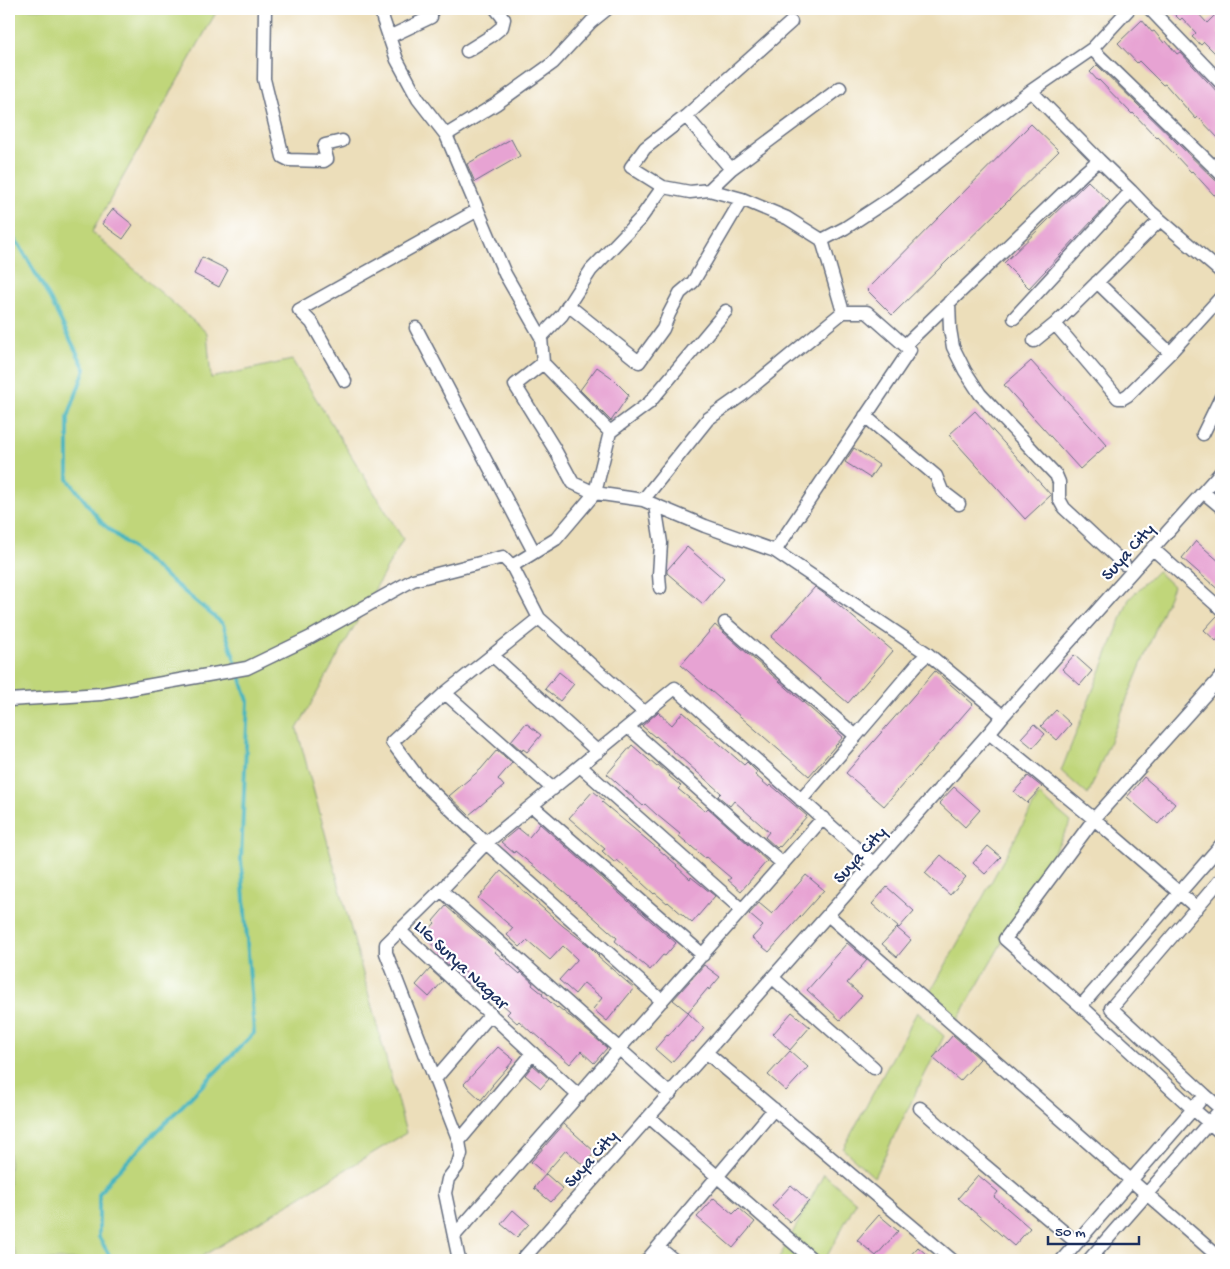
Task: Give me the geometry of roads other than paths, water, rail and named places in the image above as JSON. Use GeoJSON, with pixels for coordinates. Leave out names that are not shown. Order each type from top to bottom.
{"type":"FeatureCollection","features":[{"type":"Feature","properties":{"kind":"street"},"geometry":{"type":"LineString","coordinates":[[265,9],[264,79],[283,157],[290,160],[324,161],[327,159],[324,148],[342,141]]}},
{"type":"Feature","properties":{"kind":"street"},"geometry":{"type":"LineString","coordinates":[[382,9],[383,19],[397,60],[418,98],[446,135],[505,274],[541,337],[543,364],[610,432]]}},
{"type":"Feature","properties":{"kind":"street"},"geometry":{"type":"LineString","coordinates":[[467,51],[492,36],[502,27],[504,20],[496,9]]}},
{"type":"Feature","properties":{"kind":"street"},"geometry":{"type":"LineString","coordinates":[[446,135],[496,104],[553,63],[591,22],[607,9]]}},
{"type":"Feature","properties":{"kind":"street"},"geometry":{"type":"LineString","coordinates":[[822,240],[845,228],[894,196],[1031,91],[1092,49],[1129,9]]}},
{"type":"Feature","properties":{"kind":"street"},"geometry":{"type":"LineString","coordinates":[[1150,9],[1221,83]]}},
{"type":"Feature","properties":{"kind":"street"},"geometry":{"type":"LineString","coordinates":[[389,37],[431,17]]}},
{"type":"Feature","properties":{"kind":"street"},"geometry":{"type":"LineString","coordinates":[[791,22],[686,116],[645,148],[632,167],[663,187],[690,192],[709,190],[742,199],[786,218],[822,240],[843,312]]}},
{"type":"Feature","properties":{"kind":"street"},"geometry":{"type":"LineString","coordinates":[[1092,49],[1221,174]]}},
{"type":"Feature","properties":{"kind":"street"},"geometry":{"type":"LineString","coordinates":[[709,190],[731,169],[840,88]]}},
{"type":"Feature","properties":{"kind":"street"},"geometry":{"type":"LineString","coordinates":[[1031,91],[1151,212],[1221,272]]}},
{"type":"Feature","properties":{"kind":"street"},"geometry":{"type":"LineString","coordinates":[[686,116],[731,169]]}},
{"type":"Feature","properties":{"kind":"street"},"geometry":{"type":"LineString","coordinates":[[905,345],[1098,160]]}},
{"type":"Feature","properties":{"kind":"street"},"geometry":{"type":"LineString","coordinates":[[541,337],[562,314],[591,270],[640,219],[663,187]]}},
{"type":"Feature","properties":{"kind":"street"},"geometry":{"type":"LineString","coordinates":[[1014,318],[1131,191]]}},
{"type":"Feature","properties":{"kind":"street"},"geometry":{"type":"LineString","coordinates":[[568,305],[639,362],[663,329],[680,292],[693,282],[742,199]]}},
{"type":"Feature","properties":{"kind":"street"},"geometry":{"type":"LineString","coordinates":[[345,381],[312,324],[299,310],[478,210]]}},
{"type":"Feature","properties":{"kind":"street"},"geometry":{"type":"LineString","coordinates":[[1034,341],[1055,324],[1160,220]]}},
{"type":"Feature","properties":{"kind":"street"},"geometry":{"type":"LineString","coordinates":[[1097,282],[1170,353]]}},
{"type":"Feature","properties":{"kind":"street"},"geometry":{"type":"LineString","coordinates":[[1055,324],[1118,398],[1123,398],[1170,353],[1221,297]]}},
{"type":"Feature","properties":{"kind":"street"},"geometry":{"type":"LineString","coordinates":[[950,302],[950,329],[953,347],[964,371],[980,394],[1056,475],[1059,482],[1060,499],[1064,508],[1124,564]]}},
{"type":"Feature","properties":{"kind":"street"},"geometry":{"type":"LineString","coordinates":[[512,566],[556,538],[595,493],[610,432],[649,403],[726,311]]}},
{"type":"Feature","properties":{"kind":"street"},"geometry":{"type":"LineString","coordinates":[[649,503],[708,419],[742,395],[843,312],[867,312],[910,350],[775,550]]}},
{"type":"Feature","properties":{"kind":"street"},"geometry":{"type":"LineString","coordinates":[[416,328],[534,552]]}},
{"type":"Feature","properties":{"kind":"street"},"geometry":{"type":"LineString","coordinates":[[543,364],[515,385],[573,483],[595,493],[649,503],[705,526],[775,550],[928,654],[1003,716]]}},
{"type":"Feature","properties":{"kind":"street"},"geometry":{"type":"LineString","coordinates":[[1203,434],[1221,397]]}},
{"type":"Feature","properties":{"kind":"street"},"geometry":{"type":"LineString","coordinates":[[865,416],[936,476],[942,491],[959,504]]}},
{"type":"Feature","properties":{"kind":"street","name":"Suya City"},"geometry":{"type":"LineString","coordinates":[[522,1260],[1221,472]]}},
{"type":"Feature","properties":{"kind":"street"},"geometry":{"type":"LineString","coordinates":[[1203,492],[1221,507]]}},
{"type":"Feature","properties":{"kind":"street"},"geometry":{"type":"LineString","coordinates":[[649,503],[661,544],[660,588]]}},
{"type":"Feature","properties":{"kind":"street"},"geometry":{"type":"LineString","coordinates":[[1153,549],[1221,609]]}},
{"type":"Feature","properties":{"kind":"street"},"geometry":{"type":"LineString","coordinates":[[9,700],[101,694],[247,668],[309,638],[413,580],[503,556],[512,566],[539,618],[645,713]]}},
{"type":"Feature","properties":{"kind":"street"},"geometry":{"type":"LineString","coordinates":[[539,618],[445,693],[392,742],[420,780],[486,843],[662,1001]]}},
{"type":"Feature","properties":{"kind":"street"},"geometry":{"type":"LineString","coordinates":[[725,623],[856,736]]}},
{"type":"Feature","properties":{"kind":"street"},"geometry":{"type":"LineString","coordinates":[[801,800],[919,662],[928,654]]}},
{"type":"Feature","properties":{"kind":"street"},"geometry":{"type":"LineString","coordinates":[[492,655],[598,752]]}},
{"type":"Feature","properties":{"kind":"street"},"geometry":{"type":"LineString","coordinates":[[1221,677],[1094,819],[1005,939],[1193,1109],[1221,1132]]}},
{"type":"Feature","properties":{"kind":"street","name":"LIG Surya Nagar"},"geometry":{"type":"LineString","coordinates":[[579,1096],[399,930],[486,843],[675,688],[874,864]]}},
{"type":"Feature","properties":{"kind":"street"},"geometry":{"type":"LineString","coordinates":[[445,693],[553,789]]}},
{"type":"Feature","properties":{"kind":"street"},"geometry":{"type":"LineString","coordinates":[[628,727],[783,864]]}},
{"type":"Feature","properties":{"kind":"street"},"geometry":{"type":"LineString","coordinates":[[989,733],[1094,819],[1197,908]]}},
{"type":"Feature","properties":{"kind":"street"},"geometry":{"type":"LineString","coordinates":[[580,766],[742,910]]}},
{"type":"Feature","properties":{"kind":"street"},"geometry":{"type":"LineString","coordinates":[[532,806],[703,955]]}},
{"type":"Feature","properties":{"kind":"street"},"geometry":{"type":"LineString","coordinates":[[454,1236],[822,818]]}},
{"type":"Feature","properties":{"kind":"street"},"geometry":{"type":"LineString","coordinates":[[1081,1006],[1221,844]]}},
{"type":"Feature","properties":{"kind":"street"},"geometry":{"type":"LineString","coordinates":[[1089,1260],[1221,1109],[1111,1008],[1221,879]]}},
{"type":"Feature","properties":{"kind":"street"},"geometry":{"type":"LineString","coordinates":[[441,890],[670,1094]]}},
{"type":"Feature","properties":{"kind":"street"},"geometry":{"type":"LineString","coordinates":[[828,915],[1147,1194],[1213,1257]]}},
{"type":"Feature","properties":{"kind":"street"},"geometry":{"type":"LineString","coordinates":[[399,930],[386,944],[386,952],[459,1141],[461,1154],[456,1167],[448,1179],[445,1193],[459,1260]]}},
{"type":"Feature","properties":{"kind":"street"},"geometry":{"type":"LineString","coordinates":[[773,978],[874,1068]]}},
{"type":"Feature","properties":{"kind":"street"},"geometry":{"type":"LineString","coordinates":[[435,1078],[491,1014]]}},
{"type":"Feature","properties":{"kind":"street"},"geometry":{"type":"LineString","coordinates":[[459,1141],[533,1053]]}},
{"type":"Feature","properties":{"kind":"street"},"geometry":{"type":"LineString","coordinates":[[706,1053],[952,1260]]}},
{"type":"Feature","properties":{"kind":"street"},"geometry":{"type":"LineString","coordinates":[[1062,1260],[1205,1095]]}},
{"type":"Feature","properties":{"kind":"street"},"geometry":{"type":"LineString","coordinates":[[920,1108],[1077,1243]]}},
{"type":"Feature","properties":{"kind":"street"},"geometry":{"type":"LineString","coordinates":[[647,1260],[774,1109]]}},
{"type":"Feature","properties":{"kind":"street"},"geometry":{"type":"LineString","coordinates":[[649,1117],[813,1260]]}},
{"type":"Feature","properties":{"kind":"street"},"geometry":{"type":"LineString","coordinates":[[658,1247],[674,1260]]}},
{"type":"Feature","properties":{"kind":"waterway"},"geometry":{"type":"LineString","coordinates":[[9,13],[11,9]]}},
{"type":"Feature","properties":{"kind":"waterway"},"geometry":{"type":"LineString","coordinates":[[9,233],[20,246],[50,299],[85,369],[68,417],[68,479],[102,523],[223,624],[248,701],[241,859],[254,1033],[109,1180],[99,1194],[99,1237],[112,1260]]}}]}
